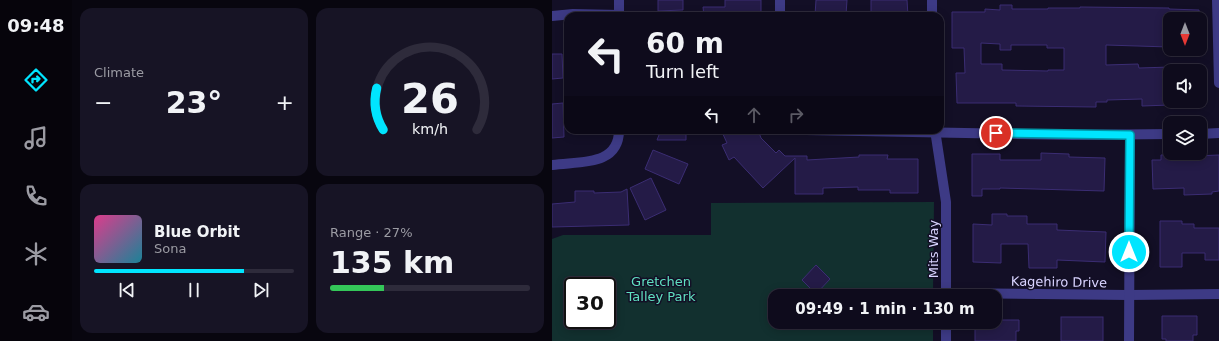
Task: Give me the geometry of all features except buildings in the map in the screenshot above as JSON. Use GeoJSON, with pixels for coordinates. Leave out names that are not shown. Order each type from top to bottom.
{"type":"FeatureCollection","features":[{"type":"Feature","properties":{"kind":"street"},"geometry":{"type":"LineString","coordinates":[[619,0],[619,12]]}},
{"type":"Feature","properties":{"kind":"street"},"geometry":{"type":"LineString","coordinates":[[780,0],[780,12]]}},
{"type":"Feature","properties":{"kind":"street"},"geometry":{"type":"LineString","coordinates":[[932,0],[932,12]]}},
{"type":"Feature","properties":{"kind":"street"},"geometry":{"type":"LineString","coordinates":[[1217,0],[1219,83]]}},
{"type":"Feature","properties":{"kind":"street"},"geometry":{"type":"LineString","coordinates":[[552,16],[564,15]]}},
{"type":"Feature","properties":{"kind":"street"},"geometry":{"type":"LineString","coordinates":[[944,131],[1130,135],[1163,134]]}},
{"type":"Feature","properties":{"kind":"street"},"geometry":{"type":"LineString","coordinates":[[552,165],[602,158],[612,152],[619,134]]}},
{"type":"Feature","properties":{"kind":"street","name":"Mits Way"},"geometry":{"type":"LineString","coordinates":[[935,134],[946,202],[946,289]]}},
{"type":"Feature","properties":{"kind":"street"},"geometry":{"type":"LineString","coordinates":[[1207,134],[1219,134]]}},
{"type":"Feature","properties":{"kind":"street"},"geometry":{"type":"LineString","coordinates":[[1129,341],[1130,135]]}},
{"type":"Feature","properties":{"kind":"street","name":"Kagehiro Drive"},"geometry":{"type":"LineString","coordinates":[[1002,295],[1219,294]]}},
{"type":"Feature","properties":{"kind":"street"},"geometry":{"type":"LineString","coordinates":[[946,329],[946,341]]}},
{"type":"Feature","properties":{"kind":"green space","name":"Gretchen Talley Park"},"geometry":{"type":"Polygon","coordinates":[[[934,202],[933,289],[768,289],[768,329],[933,329],[933,341],[552,341],[552,239],[563,235],[711,235],[711,203],[934,202]]]}},
{"type":"Feature","properties":{"kind":"route"},"geometry":{"type":"LineString","coordinates":[[996,133],[1130,135],[1129,252]]}}]}
